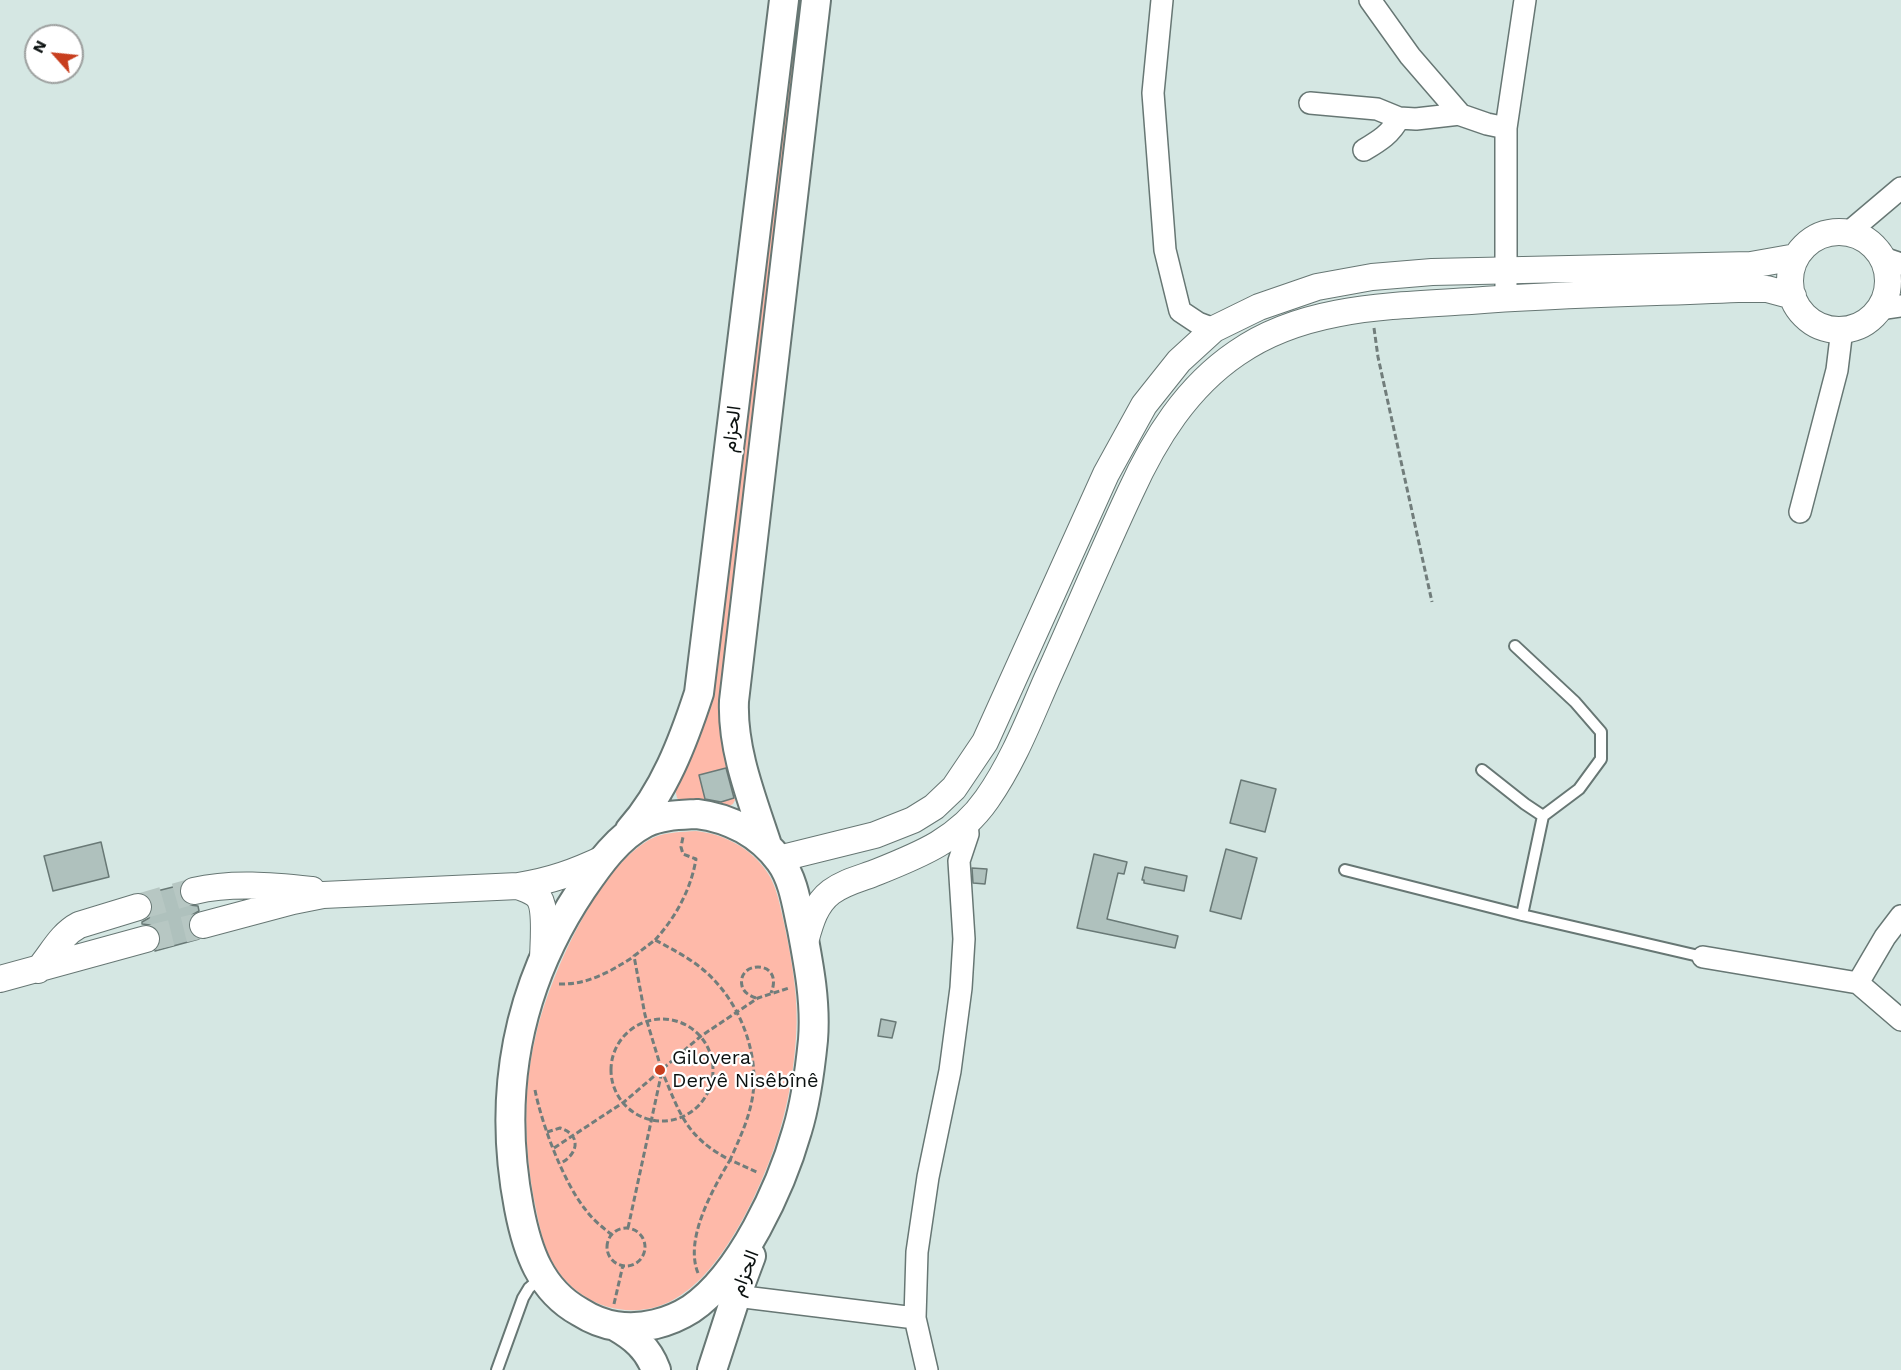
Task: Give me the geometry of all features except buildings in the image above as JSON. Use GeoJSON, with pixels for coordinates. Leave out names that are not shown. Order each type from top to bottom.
{"type":"FeatureCollection","features":[{"type":"Feature","properties":{"kind":"main road","name":"الحزام"},"geometry":{"type":"LineString","coordinates":[[614,848],[642,817],[661,786],[682,742],[699,693],[784,0]]}},
{"type":"Feature","properties":{"kind":"main road","name":"الحزام"},"geometry":{"type":"LineString","coordinates":[[773,852],[743,772],[733,719],[816,0]]}},
{"type":"Feature","properties":{"kind":"main road"},"geometry":{"type":"LineString","coordinates":[[697,814],[723,819],[740,827],[773,852],[786,872],[794,894],[805,942],[795,988],[813,1038],[807,1088],[797,1130],[765,1175],[762,1219],[732,1268],[701,1301],[681,1314],[658,1324],[636,1327],[613,1312],[592,1319],[573,1309],[550,1288],[542,1277],[528,1247],[513,1175],[509,1126],[512,1074],[519,1033],[530,995],[554,977],[564,917],[590,878],[614,848],[646,823],[658,819],[697,814]]}},
{"type":"Feature","properties":{"kind":"main road","name":"الحزام"},"geometry":{"type":"LineString","coordinates":[[712,1370],[736,1296],[765,1175]]}},
{"type":"Feature","properties":{"kind":"main road"},"geometry":{"type":"LineString","coordinates":[[613,1312],[647,1351],[656,1370]]}},
{"type":"Feature","properties":{"kind":"street"},"geometry":{"type":"LineString","coordinates":[[1162,0],[1153,93],[1165,250],[1180,311],[1198,323],[1214,329]]}},
{"type":"Feature","properties":{"kind":"street"},"geometry":{"type":"LineString","coordinates":[[1370,0],[1410,56],[1460,114]]}},
{"type":"Feature","properties":{"kind":"street"},"geometry":{"type":"LineString","coordinates":[[1506,298],[1506,128],[1525,0]]}},
{"type":"Feature","properties":{"kind":"street"},"geometry":{"type":"LineString","coordinates":[[1310,103],[1377,109],[1399,118],[1416,119],[1460,114],[1506,128]]}},
{"type":"Feature","properties":{"kind":"street"},"geometry":{"type":"LineString","coordinates":[[1364,150],[1381,141],[1393,130],[1399,118]]}},
{"type":"Feature","properties":{"kind":"street"},"geometry":{"type":"LineString","coordinates":[[1848,232],[1901,188]]}},
{"type":"Feature","properties":{"kind":"street"},"geometry":{"type":"LineString","coordinates":[[1834,232],[1848,232],[1863,237],[1892,261],[1887,271],[1888,284],[1885,298],[1890,308],[1856,326],[1842,329],[1827,328],[1812,321],[1800,310],[1790,284],[1792,270],[1796,258],[1806,245],[1819,236],[1834,232]]}},
{"type":"Feature","properties":{"kind":"street"},"geometry":{"type":"LineString","coordinates":[[773,852],[875,835],[913,820],[934,807],[954,788],[986,742],[1107,474],[1144,405],[1179,361],[1214,329],[1258,307],[1317,287],[1384,276],[1432,272],[1751,265],[1796,258]]}},
{"type":"Feature","properties":{"kind":"street"},"geometry":{"type":"LineString","coordinates":[[805,942],[816,910],[831,892],[842,885],[939,845],[967,823],[987,800],[1017,748],[1142,468],[1169,421],[1185,400],[1217,368],[1238,352],[1259,339],[1283,329],[1308,321],[1371,308],[1506,298],[1767,289],[1793,296]]}},
{"type":"Feature","properties":{"kind":"street"},"geometry":{"type":"LineString","coordinates":[[1800,512],[1838,370],[1842,329]]}},
{"type":"Feature","properties":{"kind":"street"},"geometry":{"type":"LineString","coordinates":[[927,1370],[915,1318],[917,1252],[934,1141],[950,1071],[961,988],[964,939],[959,861],[968,834],[967,823]]}},
{"type":"Feature","properties":{"kind":"street"},"geometry":{"type":"LineString","coordinates":[[203,926],[323,895],[518,886],[558,878],[614,848]]}},
{"type":"Feature","properties":{"kind":"street"},"geometry":{"type":"LineString","coordinates":[[194,891],[216,887],[258,885],[345,894]]}},
{"type":"Feature","properties":{"kind":"street"},"geometry":{"type":"LineString","coordinates":[[518,886],[540,899],[554,977]]}},
{"type":"Feature","properties":{"kind":"street"},"geometry":{"type":"LineString","coordinates":[[38,970],[70,930],[79,925],[138,908]]}},
{"type":"Feature","properties":{"kind":"street"},"geometry":{"type":"LineString","coordinates":[[1858,983],[1885,937],[1901,916]]}},
{"type":"Feature","properties":{"kind":"street"},"geometry":{"type":"LineString","coordinates":[[0,979],[146,939]]}},
{"type":"Feature","properties":{"kind":"street"},"geometry":{"type":"LineString","coordinates":[[1703,957],[1858,983],[1901,1020]]}},
{"type":"Feature","properties":{"kind":"street"},"geometry":{"type":"LineString","coordinates":[[736,1296],[915,1318]]}},
{"type":"Feature","properties":{"kind":"lane"},"geometry":{"type":"LineString","coordinates":[[1515,646],[1575,702],[1601,732],[1601,759],[1579,789],[1543,816],[1522,915]]}},
{"type":"Feature","properties":{"kind":"lane"},"geometry":{"type":"LineString","coordinates":[[1482,770],[1543,816]]}},
{"type":"Feature","properties":{"kind":"lane"},"geometry":{"type":"LineString","coordinates":[[1346,870],[1522,915],[1703,957]]}},
{"type":"Feature","properties":{"kind":"lane"},"geometry":{"type":"LineString","coordinates":[[497,1370],[523,1298],[529,1288],[542,1277]]}},
{"type":"Feature","properties":{"kind":"path"},"geometry":{"type":"LineString","coordinates":[[1371,308],[1378,357],[1432,602]]}},
{"type":"Feature","properties":{"kind":"path"},"geometry":{"type":"LineString","coordinates":[[554,977],[579,983],[605,974],[655,940],[679,907],[694,870],[696,859],[683,854],[681,847],[684,837],[675,837]]}},
{"type":"Feature","properties":{"kind":"path"},"geometry":{"type":"LineString","coordinates":[[655,940],[695,964],[715,981],[737,1013],[750,1048],[754,1073],[754,1086],[747,1119],[699,1223],[695,1262],[697,1275],[705,1266]]}},
{"type":"Feature","properties":{"kind":"path"},"geometry":{"type":"LineString","coordinates":[[634,956],[647,1022],[662,1071],[681,1117],[693,1133],[715,1152],[765,1175]]}},
{"type":"Feature","properties":{"kind":"path"},"geometry":{"type":"LineString","coordinates":[[758,998],[747,994],[742,986],[743,976],[750,968],[761,966],[770,971],[774,981],[771,993]]}},
{"type":"Feature","properties":{"kind":"path"},"geometry":{"type":"LineString","coordinates":[[554,1148],[624,1102],[701,1036],[758,998],[795,988]]}},
{"type":"Feature","properties":{"kind":"path"},"geometry":{"type":"LineString","coordinates":[[655,1019],[672,1020],[688,1026],[701,1036],[710,1051],[713,1068],[711,1084],[704,1100],[692,1112],[661,1121],[644,1118],[630,1109],[619,1097],[613,1081],[612,1065],[616,1048],[639,1024],[655,1019]]}},
{"type":"Feature","properties":{"kind":"path"},"geometry":{"type":"LineString","coordinates":[[628,1228],[662,1071]]}},
{"type":"Feature","properties":{"kind":"path"},"geometry":{"type":"LineString","coordinates":[[532,1102],[534,1084],[547,1132],[569,1184],[586,1212],[612,1235]]}},
{"type":"Feature","properties":{"kind":"path"},"geometry":{"type":"LineString","coordinates":[[547,1132],[560,1128],[572,1136],[575,1144],[573,1155],[561,1164]]}},
{"type":"Feature","properties":{"kind":"path"},"geometry":{"type":"LineString","coordinates":[[621,1228],[628,1228],[640,1233],[645,1246],[641,1258],[636,1263],[623,1265],[611,1258],[608,1244],[612,1235],[621,1228]]}},
{"type":"Feature","properties":{"kind":"path"},"geometry":{"type":"LineString","coordinates":[[613,1312],[623,1265]]}},
{"type":"Feature","properties":{"kind":"shaded area"},"geometry":{"type":"Polygon","coordinates":[[[795,0],[804,0],[720,707],[724,754],[735,800],[729,806],[681,802],[677,798],[675,788],[699,739],[709,701],[795,0]]]}},
{"type":"Feature","properties":{"kind":"shaded area"},"geometry":{"type":"Polygon","coordinates":[[[696,831],[717,835],[745,849],[761,863],[773,884],[787,937],[796,994],[797,1023],[791,1082],[781,1126],[766,1170],[743,1219],[714,1264],[698,1282],[666,1303],[643,1310],[618,1309],[592,1301],[570,1285],[553,1264],[544,1241],[532,1187],[527,1144],[528,1078],[531,1057],[552,984],[579,924],[596,896],[634,850],[660,835],[696,831]]]}},
{"type":"Feature","properties":{"kind":"tunnel"},"geometry":{"type":"LineString","coordinates":[[138,907],[194,891]]}},
{"type":"Feature","properties":{"kind":"tunnel"},"geometry":{"type":"LineString","coordinates":[[146,939],[203,925]]}},
{"type":"Feature","properties":{"kind":"place","name":"Gilovera Deryê Nisêbînê"},"geometry":{"type":"Point","coordinates":[660,1070]}}]}
